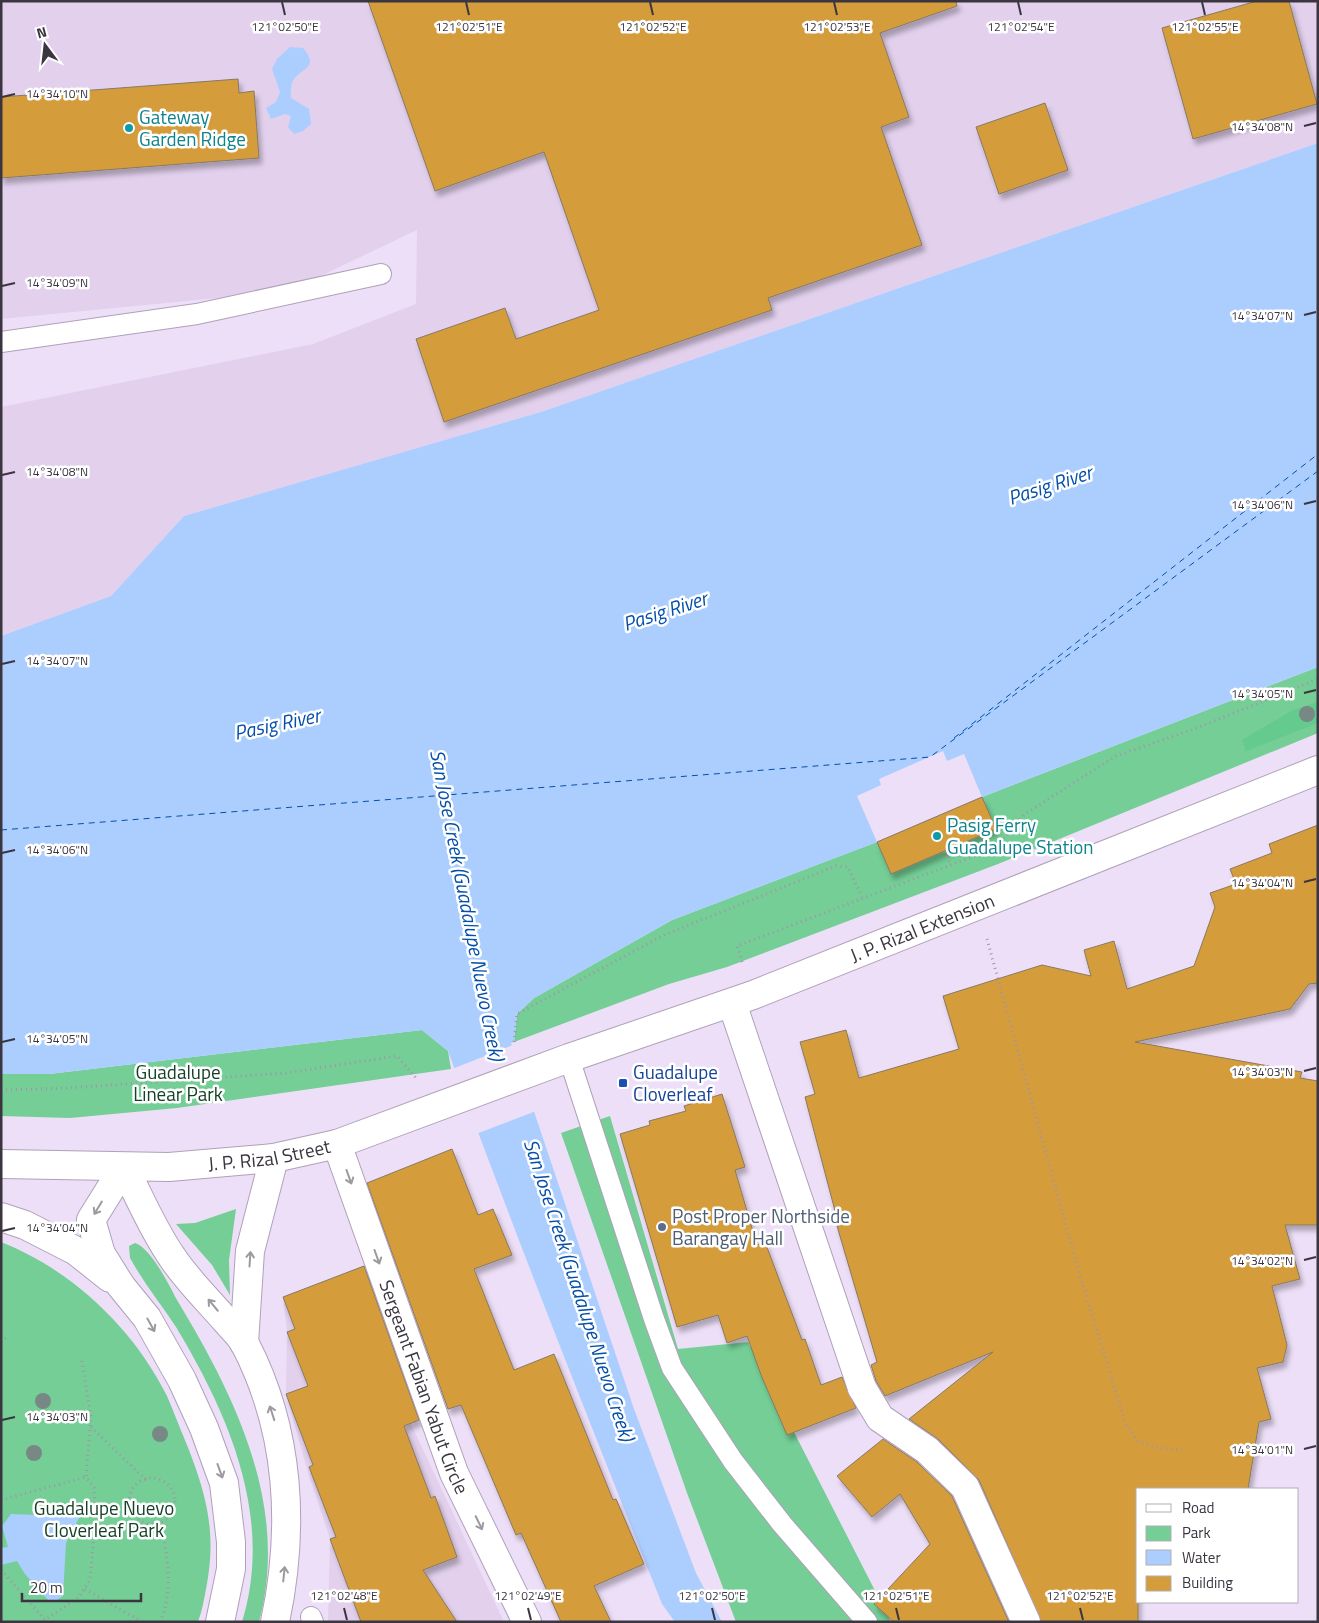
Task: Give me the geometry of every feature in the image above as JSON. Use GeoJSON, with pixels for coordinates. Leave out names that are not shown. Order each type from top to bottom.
{"type":"FeatureCollection","features":[{"type":"Feature","properties":{"kind":"main road","name":"J. P. Rizal Extension"},"geometry":{"type":"LineString","coordinates":[[528,1074],[569,1058],[742,999],[1318,770]]}},
{"type":"Feature","properties":{"kind":"main road"},"geometry":{"type":"LineString","coordinates":[[742,999],[862,1388],[880,1418],[927,1450],[965,1487],[1026,1622]]}},
{"type":"Feature","properties":{"kind":"main road","name":"J. P. Rizal Street"},"geometry":{"type":"LineString","coordinates":[[1,1164],[169,1167],[274,1158],[337,1144],[528,1074]]}},
{"type":"Feature","properties":{"kind":"main road","name":"Sergeant Fabian Yabut Circle"},"geometry":{"type":"LineString","coordinates":[[337,1144],[454,1473],[527,1622]]}},
{"type":"Feature","properties":{"kind":"main road"},"geometry":{"type":"LineString","coordinates":[[244,1343],[250,1250],[274,1158]]}},
{"type":"Feature","properties":{"kind":"main road"},"geometry":{"type":"LineString","coordinates":[[124,1167],[91,1220],[101,1254],[121,1286],[147,1318],[182,1380],[204,1428],[224,1483],[231,1542],[231,1569],[220,1622]]}},
{"type":"Feature","properties":{"kind":"main road"},"geometry":{"type":"LineString","coordinates":[[124,1167],[172,1257],[244,1343],[261,1382],[275,1422],[288,1504],[287,1547],[282,1589],[275,1622]]}},
{"type":"Feature","properties":{"kind":"main road"},"geometry":{"type":"LineString","coordinates":[[1,1217],[25,1225],[76,1251],[121,1286]]}},
{"type":"Feature","properties":{"kind":"lane"},"geometry":{"type":"LineString","coordinates":[[1,342],[197,314],[381,274]]}},
{"type":"Feature","properties":{"kind":"lane"},"geometry":{"type":"LineString","coordinates":[[569,1058],[650,1310],[672,1368],[695,1405],[744,1475],[782,1524],[867,1622]]}},
{"type":"Feature","properties":{"kind":"path"},"geometry":{"type":"LineString","coordinates":[[742,999],[737,946],[807,921],[862,897],[951,865],[999,844],[1025,814],[1116,756],[1189,731],[1318,679]]}},
{"type":"Feature","properties":{"kind":"path"},"geometry":{"type":"LineString","coordinates":[[944,852],[951,865]]}},
{"type":"Feature","properties":{"kind":"path"},"geometry":{"type":"LineString","coordinates":[[528,1074],[514,1042],[517,1014],[638,949],[664,936],[836,866],[848,867],[862,897]]}},
{"type":"Feature","properties":{"kind":"path"},"geometry":{"type":"LineString","coordinates":[[977,905],[1076,1262],[1126,1425],[1138,1441],[1158,1448],[1182,1450]]}},
{"type":"Feature","properties":{"kind":"path"},"geometry":{"type":"LineString","coordinates":[[1,1090],[68,1088],[286,1074],[397,1056],[414,1074],[431,1108]]}},
{"type":"Feature","properties":{"kind":"path"},"geometry":{"type":"LineString","coordinates":[[1,1342],[8,1336]]}},
{"type":"Feature","properties":{"kind":"path"},"geometry":{"type":"LineString","coordinates":[[1,1570],[45,1621],[79,1597],[90,1580],[96,1514],[94,1488],[86,1478],[92,1416],[80,1357]]}},
{"type":"Feature","properties":{"kind":"path"},"geometry":{"type":"LineString","coordinates":[[90,1427],[146,1480]]}},
{"type":"Feature","properties":{"kind":"path"},"geometry":{"type":"LineString","coordinates":[[1,1500],[86,1478]]}},
{"type":"Feature","properties":{"kind":"path"},"geometry":{"type":"LineString","coordinates":[[158,1479],[164,1482],[173,1493],[174,1508],[170,1515],[161,1522],[143,1523],[132,1513],[130,1505],[132,1490],[136,1484],[146,1480],[158,1479]]}},
{"type":"Feature","properties":{"kind":"path"},"geometry":{"type":"LineString","coordinates":[[160,1622],[166,1608],[168,1562],[161,1522]]}},
{"type":"Feature","properties":{"kind":"path"},"geometry":{"type":"LineString","coordinates":[[85,1589],[142,1622]]}},
{"type":"Feature","properties":{"kind":"shaded area"},"geometry":{"type":"Polygon","coordinates":[[[1,1],[1318,1],[1318,143],[541,412],[184,516],[111,596],[1,636],[1,407],[313,344],[416,304],[417,230],[289,291],[1,319],[1,1]]]}},
{"type":"Feature","properties":{"kind":"shaded area"},"geometry":{"type":"Polygon","coordinates":[[[341,1275],[504,1622],[328,1622],[330,1539],[306,1466],[286,1394],[287,1332],[283,1297],[341,1275]]]}},
{"type":"Feature","properties":{"kind":"green space"},"geometry":{"type":"Polygon","coordinates":[[[1318,667],[1318,733],[998,864],[727,967],[669,984],[514,1042],[517,1014],[534,998],[672,920],[877,842],[982,797],[1318,667]]]}},
{"type":"Feature","properties":{"kind":"green space"},"geometry":{"type":"Polygon","coordinates":[[[1318,702],[1318,723],[1246,751],[1242,740],[1293,710],[1318,702]]]}},
{"type":"Feature","properties":{"kind":"green space","name":"Guadalupe Linear Park"},"geometry":{"type":"Polygon","coordinates":[[[422,1030],[448,1051],[451,1069],[177,1108],[70,1118],[1,1116],[1,1074],[49,1074],[422,1030]]]}},
{"type":"Feature","properties":{"kind":"green space"},"geometry":{"type":"Polygon","coordinates":[[[610,1116],[678,1349],[748,1342],[891,1622],[736,1622],[687,1493],[561,1133],[610,1116]]]}},
{"type":"Feature","properties":{"kind":"green space"},"geometry":{"type":"Polygon","coordinates":[[[236,1209],[229,1260],[230,1295],[212,1265],[176,1224],[195,1223],[236,1209]]]}},
{"type":"Feature","properties":{"kind":"green space","name":"Guadalupe Nuevo Cloverleaf Park"},"geometry":{"type":"Polygon","coordinates":[[[1,1242],[52,1268],[98,1304],[137,1347],[167,1396],[200,1481],[208,1516],[210,1533],[209,1569],[204,1601],[198,1622],[1,1622],[1,1242]]]}},
{"type":"Feature","properties":{"kind":"green space"},"geometry":{"type":"Polygon","coordinates":[[[135,1243],[147,1252],[159,1268],[219,1375],[237,1413],[251,1454],[262,1494],[267,1536],[267,1579],[259,1622],[242,1622],[251,1583],[253,1544],[249,1506],[241,1468],[229,1432],[195,1361],[176,1327],[130,1258],[129,1246],[135,1243]]]}},
{"type":"Feature","properties":{"kind":"water"},"geometry":{"type":"Polygon","coordinates":[[[290,47],[303,48],[310,59],[308,66],[293,81],[291,98],[309,109],[311,124],[303,131],[294,134],[288,127],[291,116],[285,114],[271,119],[266,108],[276,102],[280,92],[272,69],[277,59],[290,47]]]}},
{"type":"Feature","properties":{"kind":"water"},"geometry":{"type":"Polygon","coordinates":[[[1318,143],[1318,667],[982,797],[877,842],[672,920],[534,998],[517,1014],[514,1042],[511,1043],[634,1409],[696,1573],[722,1622],[675,1622],[662,1604],[526,1259],[448,1051],[422,1030],[49,1074],[1,1074],[1,636],[111,596],[184,516],[541,412],[1318,143]]]}},
{"type":"Feature","properties":{"kind":"water"},"geometry":{"type":"Polygon","coordinates":[[[61,1509],[79,1518],[66,1543],[63,1596],[57,1600],[49,1601],[25,1574],[17,1561],[1,1565],[1,1548],[8,1547],[2,1526],[11,1514],[36,1515],[61,1509]]]}},
{"type":"Feature","properties":{"kind":"pier"},"geometry":{"type":"Polygon","coordinates":[[[943,751],[947,761],[964,754],[982,797],[877,842],[857,796],[881,785],[879,779],[943,751]]]}},
{"type":"Feature","properties":{"kind":"pier"},"geometry":{"type":"Polygon","coordinates":[[[513,1045],[536,1111],[476,1134],[452,1069],[513,1045]]]}},
{"type":"Feature","properties":{"kind":"building"},"geometry":{"type":"Polygon","coordinates":[[[368,1],[956,1],[957,6],[880,33],[909,117],[881,127],[922,245],[768,298],[772,310],[444,422],[416,339],[505,308],[516,339],[599,310],[544,152],[435,191],[368,1]]]}},
{"type":"Feature","properties":{"kind":"building"},"geometry":{"type":"Polygon","coordinates":[[[1257,1],[1289,1],[1317,104],[1193,139],[1162,28],[1257,1]]]}},
{"type":"Feature","properties":{"kind":"building","name":"Gateway Garden Ridge"},"geometry":{"type":"Polygon","coordinates":[[[238,79],[239,93],[254,91],[259,158],[1,178],[1,97],[238,79]]]}},
{"type":"Feature","properties":{"kind":"building"},"geometry":{"type":"Polygon","coordinates":[[[1045,103],[1068,170],[999,194],[976,127],[1045,103]]]}},
{"type":"Feature","properties":{"kind":"building","name":"Pasig Ferry Guadalupe Station"},"geometry":{"type":"Polygon","coordinates":[[[982,797],[996,829],[891,874],[877,842],[982,797]]]}},
{"type":"Feature","properties":{"kind":"building"},"geometry":{"type":"Polygon","coordinates":[[[1318,825],[1318,983],[1309,984],[1290,1009],[1135,1042],[1302,1072],[1300,1078],[1318,1081],[1318,1225],[1285,1225],[1300,1279],[1272,1286],[1287,1345],[1283,1362],[1257,1368],[1271,1419],[1259,1422],[1248,1488],[1136,1488],[1136,1603],[1138,1603],[1138,1622],[1041,1622],[979,1480],[938,1439],[909,1419],[993,1352],[885,1396],[876,1381],[871,1365],[877,1362],[837,1226],[839,1226],[805,1097],[815,1094],[800,1042],[846,1030],[859,1078],[959,1049],[943,996],[1042,965],[1091,976],[1084,950],[1114,941],[1127,989],[1194,966],[1215,907],[1210,893],[1236,884],[1230,869],[1272,853],[1269,844],[1318,825]]]}},
{"type":"Feature","properties":{"kind":"building"},"geometry":{"type":"Polygon","coordinates":[[[722,1094],[745,1167],[735,1170],[757,1245],[765,1242],[802,1340],[805,1339],[821,1385],[842,1377],[856,1408],[787,1435],[761,1375],[747,1336],[727,1343],[718,1315],[677,1327],[620,1134],[650,1125],[649,1121],[686,1111],[684,1106],[722,1094]]]}},
{"type":"Feature","properties":{"kind":"building"},"geometry":{"type":"Polygon","coordinates":[[[452,1149],[478,1215],[493,1209],[512,1255],[474,1269],[514,1370],[554,1354],[613,1500],[616,1499],[644,1564],[594,1586],[611,1622],[561,1622],[521,1533],[516,1535],[461,1405],[448,1409],[367,1183],[452,1149]]]}},
{"type":"Feature","properties":{"kind":"building"},"geometry":{"type":"Polygon","coordinates":[[[364,1266],[419,1420],[404,1426],[431,1498],[435,1496],[457,1557],[423,1570],[457,1622],[361,1622],[330,1539],[336,1537],[309,1467],[313,1465],[286,1394],[308,1386],[287,1332],[295,1329],[283,1297],[364,1266]]]}},
{"type":"Feature","properties":{"kind":"building"},"geometry":{"type":"Polygon","coordinates":[[[883,1439],[917,1462],[952,1496],[1009,1622],[894,1622],[874,1604],[930,1544],[900,1494],[872,1517],[837,1476],[883,1439]]]}},
{"type":"Feature","properties":{"kind":"ferry route"},"geometry":{"type":"LineString","coordinates":[[954,738],[1318,454]]}},
{"type":"Feature","properties":{"kind":"ferry route"},"geometry":{"type":"LineString","coordinates":[[1,830],[930,757],[1318,471]]}},
{"type":"Feature","properties":{"kind":"place","name":"Gateway Garden Ridge"},"geometry":{"type":"Point","coordinates":[129,128]}},
{"type":"Feature","properties":{"kind":"place","name":"Pasig Ferry Guadalupe Station"},"geometry":{"type":"Point","coordinates":[937,836]}},
{"type":"Feature","properties":{"kind":"place","name":"Guadalupe Cloverleaf"},"geometry":{"type":"Point","coordinates":[623,1083]}},
{"type":"Feature","properties":{"kind":"place","name":"Post Proper Northside Barangay Hall"},"geometry":{"type":"Point","coordinates":[662,1227]}},
{"type":"Feature","properties":{"kind":"water label","name":"Pasig River"},"geometry":{"type":"Point","coordinates":[1050,485]}},
{"type":"Feature","properties":{"kind":"water label","name":"Pasig River"},"geometry":{"type":"Point","coordinates":[665,611]}},
{"type":"Feature","properties":{"kind":"water label","name":"Pasig River"},"geometry":{"type":"Point","coordinates":[277,724]}},
{"type":"Feature","properties":{"kind":"water label","name":"San Jose Creek (Guadalupe Nuevo Creek)"},"geometry":{"type":"Point","coordinates":[467,905]}},
{"type":"Feature","properties":{"kind":"water label","name":"San Jose Creek (Guadalupe Nuevo Creek)"},"geometry":{"type":"Point","coordinates":[579,1290]}}]}
